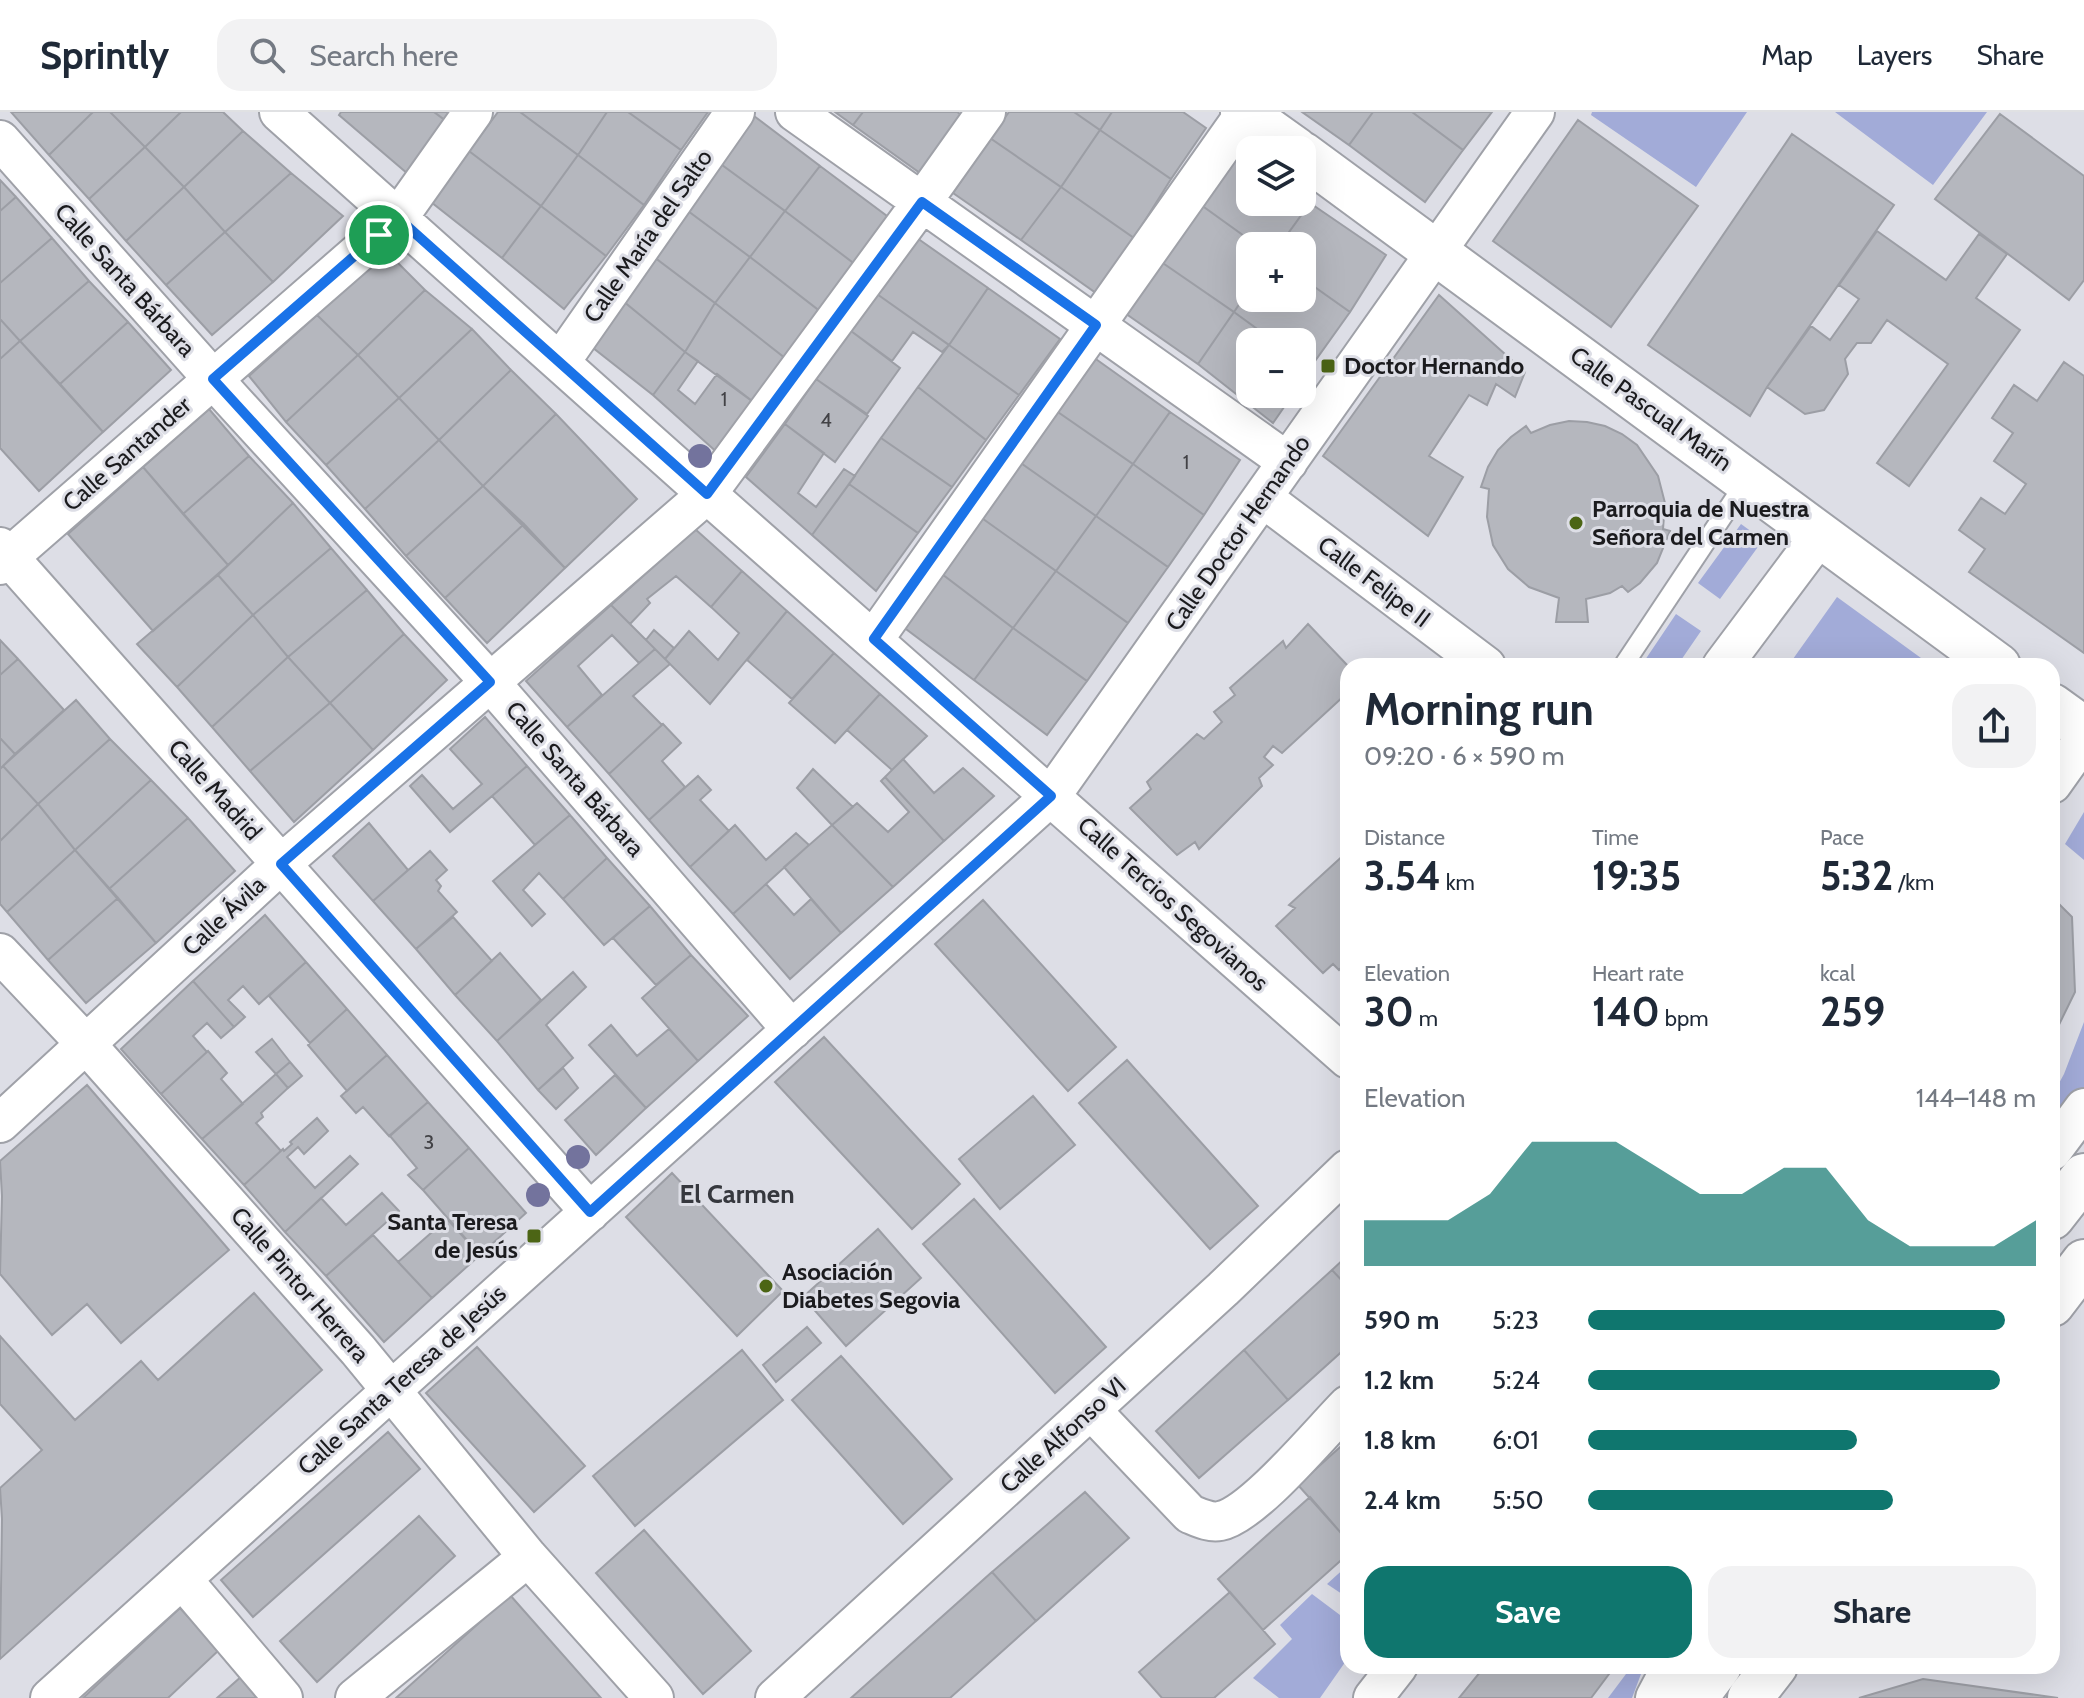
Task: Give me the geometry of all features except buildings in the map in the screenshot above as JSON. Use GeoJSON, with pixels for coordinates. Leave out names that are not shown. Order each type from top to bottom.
{"type":"FeatureCollection","features":[{"type":"Feature","properties":{"kind":"street","name":"Calle Tercios Segovianos"},"geometry":{"type":"LineString","coordinates":[[279,112],[1340,1052]]}},
{"type":"Feature","properties":{"kind":"street","name":"Calle Santander"},"geometry":{"type":"LineString","coordinates":[[3,557],[398,218],[473,112]]}},
{"type":"Feature","properties":{"kind":"street","name":"Calle María del Salto"},"geometry":{"type":"LineString","coordinates":[[561,361],[735,112]]}},
{"type":"Feature","properties":{"kind":"street"},"geometry":{"type":"LineString","coordinates":[[795,112],[1288,462]]}},
{"type":"Feature","properties":{"kind":"street","name":"Calle Ávila"},"geometry":{"type":"LineString","coordinates":[[0,1123],[281,864],[707,494],[986,112]]}},
{"type":"Feature","properties":{"kind":"street","name":"Calle Doctor Hernando"},"geometry":{"type":"LineString","coordinates":[[1051,796],[1535,112]]}},
{"type":"Feature","properties":{"kind":"street"},"geometry":{"type":"LineString","coordinates":[[874,639],[1245,113],[1277,136]]}},
{"type":"Feature","properties":{"kind":"street","name":"Calle Santa Bárbara"},"geometry":{"type":"LineString","coordinates":[[0,140],[490,682],[792,1030]]}},
{"type":"Feature","properties":{"kind":"street","name":"Calle Pascual Marín"},"geometry":{"type":"LineString","coordinates":[[1316,164],[1987,658]]}},
{"type":"Feature","properties":{"kind":"street","name":"Calle Felipe II"},"geometry":{"type":"LineString","coordinates":[[1263,498],[1475,658]]}},
{"type":"Feature","properties":{"kind":"street"},"geometry":{"type":"LineString","coordinates":[[1728,658],[1820,535]]}},
{"type":"Feature","properties":{"kind":"street","name":"Calle Madrid"},"geometry":{"type":"LineString","coordinates":[[3,557],[590,1212]]}},
{"type":"Feature","properties":{"kind":"street"},"geometry":{"type":"LineString","coordinates":[[2060,712],[2084,729]]}},
{"type":"Feature","properties":{"kind":"street"},"geometry":{"type":"LineString","coordinates":[[2060,773],[2084,739]]}},
{"type":"Feature","properties":{"kind":"street","name":"Calle Santa Teresa de Jesús"},"geometry":{"type":"LineString","coordinates":[[50,1698],[1051,796]]}},
{"type":"Feature","properties":{"kind":"street","name":"Calle Pintor Herrera"},"geometry":{"type":"LineString","coordinates":[[0,953],[86,1044],[391,1390],[528,1557],[654,1698]]}},
{"type":"Feature","properties":{"kind":"street"},"geometry":{"type":"LineString","coordinates":[[2060,1140],[2084,1108]]}},
{"type":"Feature","properties":{"kind":"street"},"geometry":{"type":"LineString","coordinates":[[2060,1207],[2084,1176]]}},
{"type":"Feature","properties":{"kind":"street","name":"Calle Alfonso VI"},"geometry":{"type":"LineString","coordinates":[[775,1698],[1223,1289],[1340,1177]]}},
{"type":"Feature","properties":{"kind":"street"},"geometry":{"type":"LineString","coordinates":[[2060,1294],[2084,1262]]}},
{"type":"Feature","properties":{"kind":"street"},"geometry":{"type":"LineString","coordinates":[[1091,1410],[1184,1509],[1206,1521],[1219,1522],[1252,1504],[1340,1413]]}},
{"type":"Feature","properties":{"kind":"street"},"geometry":{"type":"LineString","coordinates":[[355,1698],[528,1557]]}},
{"type":"Feature","properties":{"kind":"street"},"geometry":{"type":"LineString","coordinates":[[182,1579],[283,1698]]}},
{"type":"Feature","properties":{"kind":"street"},"geometry":{"type":"LineString","coordinates":[[1373,1698],[1392,1674]]}},
{"type":"Feature","properties":{"kind":"street"},"geometry":{"type":"LineString","coordinates":[[1655,1698],[1668,1674]]}},
{"type":"Feature","properties":{"kind":"street"},"geometry":{"type":"LineString","coordinates":[[1695,1698],[1713,1674]]}},
{"type":"Feature","properties":{"kind":"street"},"geometry":{"type":"LineString","coordinates":[[1750,1698],[1769,1674]]}},
{"type":"Feature","properties":{"kind":"lane"},"geometry":{"type":"LineString","coordinates":[[1628,658],[1747,480]]}},
{"type":"Feature","properties":{"kind":"shaded area"},"geometry":{"type":"Polygon","coordinates":[[[1592,112],[1747,112],[1696,187],[1591,115],[1592,112]]]}},
{"type":"Feature","properties":{"kind":"shaded area"},"geometry":{"type":"Polygon","coordinates":[[[1835,112],[1987,112],[1933,185],[1835,112]]]}},
{"type":"Feature","properties":{"kind":"shaded area"},"geometry":{"type":"Polygon","coordinates":[[[1741,524],[1763,540],[1720,599],[1698,583],[1741,524]]]}},
{"type":"Feature","properties":{"kind":"shaded area"},"geometry":{"type":"Polygon","coordinates":[[[1837,597],[1921,658],[1794,658],[1837,597]]]}},
{"type":"Feature","properties":{"kind":"shaded area"},"geometry":{"type":"Polygon","coordinates":[[[1676,614],[1701,631],[1682,658],[1646,658],[1676,614]]]}},
{"type":"Feature","properties":{"kind":"shaded area"},"geometry":{"type":"Polygon","coordinates":[[[2084,812],[2084,860],[2065,844],[2084,812]]]}},
{"type":"Feature","properties":{"kind":"shaded area"},"geometry":{"type":"Polygon","coordinates":[[[2084,1022],[2084,1087],[2060,1122],[2060,1081],[2084,1022]]]}},
{"type":"Feature","properties":{"kind":"shaded area"},"geometry":{"type":"Polygon","coordinates":[[[1340,1572],[1340,1593],[1327,1584],[1340,1572]]]}},
{"type":"Feature","properties":{"kind":"shaded area"},"geometry":{"type":"Polygon","coordinates":[[[1312,1594],[1340,1615],[1340,1669],[1320,1698],[1279,1698],[1253,1678],[1292,1639],[1280,1625],[1312,1594]]]}},
{"type":"Feature","properties":{"kind":"shaded area"},"geometry":{"type":"Polygon","coordinates":[[[1626,1674],[1641,1674],[1632,1698],[1608,1698],[1626,1674]]]}},
{"type":"Feature","properties":{"kind":"place","name":"Doctor Hernando"},"geometry":{"type":"Point","coordinates":[1328,366]}},
{"type":"Feature","properties":{"kind":"place","name":"Parroquia de Nuestra Señora del Carmen"},"geometry":{"type":"Point","coordinates":[1576,523]}},
{"type":"Feature","properties":{"kind":"place","name":"Santa Teresa de Jesús"},"geometry":{"type":"Point","coordinates":[534,1236]}},
{"type":"Feature","properties":{"kind":"place","name":"Asociación Diabetes Segovia"},"geometry":{"type":"Point","coordinates":[766,1286]}},
{"type":"Feature","properties":{"kind":"district","name":"El Carmen"},"geometry":{"type":"Point","coordinates":[737,1194]}},
{"type":"Feature","properties":{"kind":"route"},"geometry":{"type":"LineString","coordinates":[[922,202],[1096,325],[874,639],[1051,796],[590,1212],[281,864],[490,682],[213,379],[379,235],[398,218],[707,494],[922,202]]}}]}
